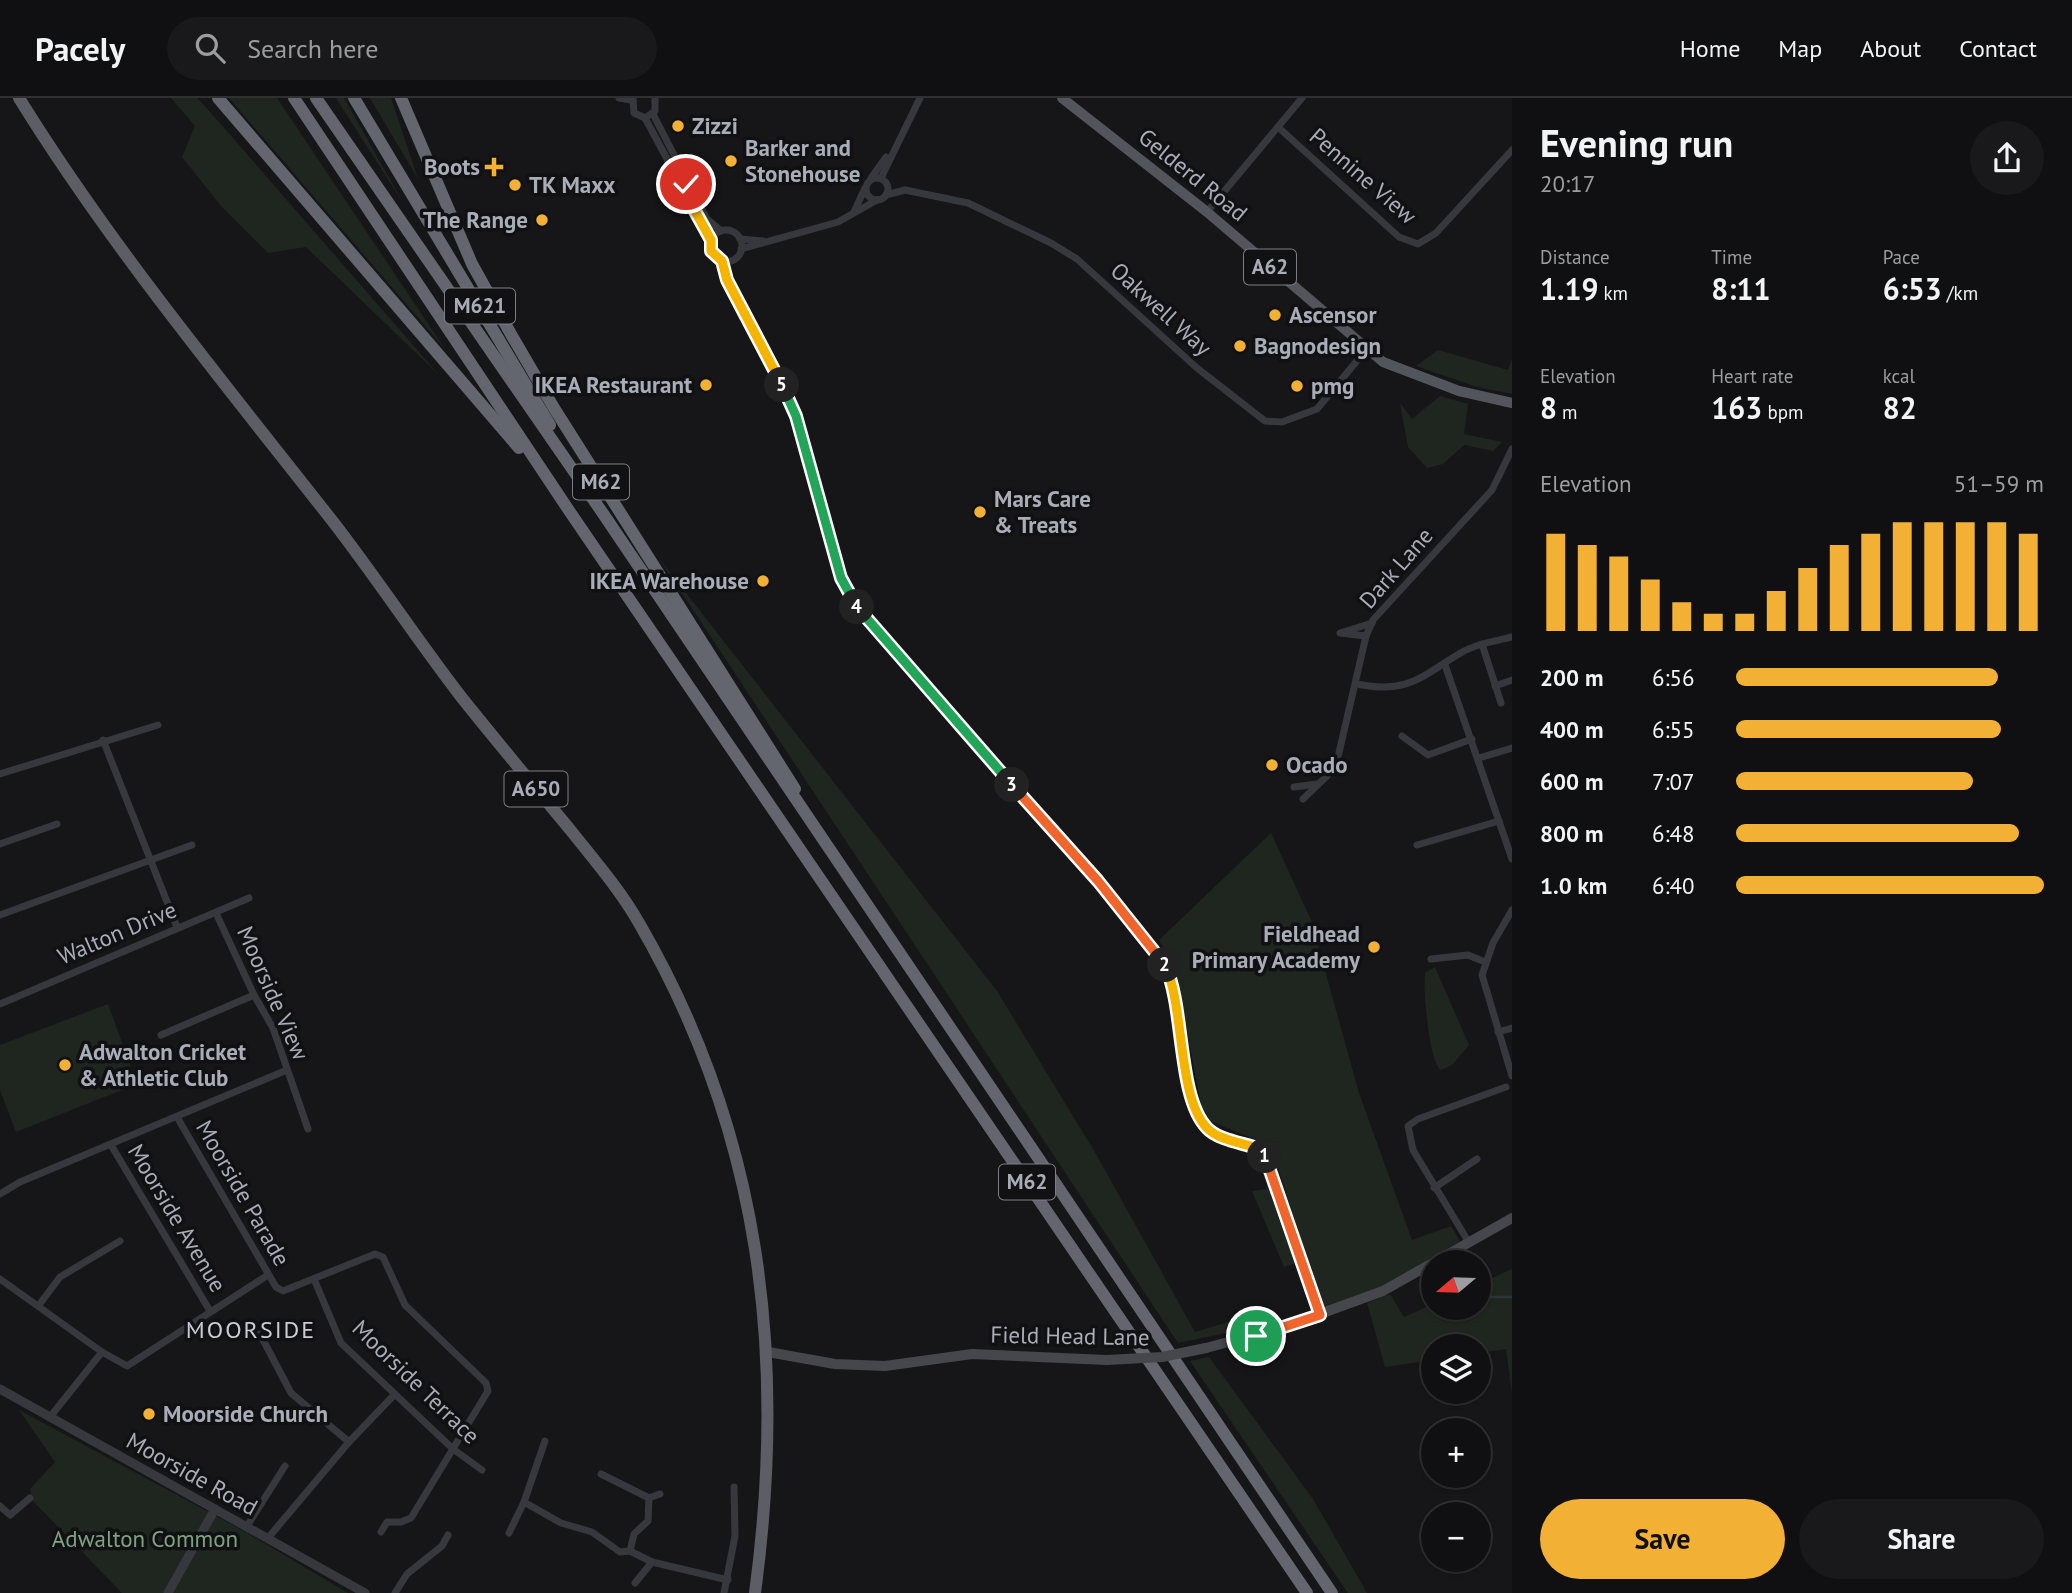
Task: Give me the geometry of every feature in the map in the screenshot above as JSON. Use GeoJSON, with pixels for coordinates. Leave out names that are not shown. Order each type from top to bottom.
{"type":"FeatureCollection","features":[{"type":"Feature","properties":{"kind":"highway","name":"A650"},"geometry":{"type":"LineString","coordinates":[[19,98],[65,173],[193,344],[338,529],[460,695],[595,861],[638,919],[705,1056],[746,1189],[760,1272],[768,1352],[764,1526],[755,1593]]}},
{"type":"Feature","properties":{"kind":"highway","name":"M621"},"geometry":{"type":"LineString","coordinates":[[218,98],[550,483]]}},
{"type":"Feature","properties":{"kind":"highway","name":"M62"},"geometry":{"type":"LineString","coordinates":[[294,98],[550,483],[1307,1593]]}},
{"type":"Feature","properties":{"kind":"highway","name":"M62"},"geometry":{"type":"LineString","coordinates":[[316,98],[604,515],[1332,1593]]}},
{"type":"Feature","properties":{"kind":"highway","name":"M621"},"geometry":{"type":"LineString","coordinates":[[354,98],[604,515]]}},
{"type":"Feature","properties":{"kind":"highway","name":"M62"},"geometry":{"type":"LineString","coordinates":[[401,98],[472,264],[512,336],[554,408],[785,771],[829,851]]}},
{"type":"Feature","properties":{"kind":"main road","name":"Gelderd Road"},"geometry":{"type":"LineString","coordinates":[[1062,98],[1207,212],[1383,362],[1427,380],[1512,403]]}},
{"type":"Feature","properties":{"kind":"main road","name":"Field Head Lane"},"geometry":{"type":"LineString","coordinates":[[768,1352],[835,1364],[872,1366],[972,1354],[1107,1360],[1162,1357],[1206,1348],[1320,1315],[1383,1291],[1512,1218]]}},
{"type":"Feature","properties":{"kind":"street"},"geometry":{"type":"LineString","coordinates":[[618,98],[632,99],[634,113],[645,118],[711,240],[713,255],[722,261],[732,261]]}},
{"type":"Feature","properties":{"kind":"street"},"geometry":{"type":"LineString","coordinates":[[727,280],[732,261],[741,249],[838,222],[886,195],[883,180],[890,155],[920,98]]}},
{"type":"Feature","properties":{"kind":"street"},"geometry":{"type":"LineString","coordinates":[[1207,212],[1302,98]]}},
{"type":"Feature","properties":{"kind":"street"},"geometry":{"type":"LineString","coordinates":[[657,100],[653,114],[707,219],[721,231],[732,231],[740,239],[768,242]]}},
{"type":"Feature","properties":{"kind":"street"},"geometry":{"type":"LineString","coordinates":[[645,118],[653,114]]}},
{"type":"Feature","properties":{"kind":"street","name":"Pennine View"},"geometry":{"type":"LineString","coordinates":[[1278,127],[1399,237],[1418,244],[1436,233],[1512,150]]}},
{"type":"Feature","properties":{"kind":"street"},"geometry":{"type":"LineString","coordinates":[[854,213],[878,165],[890,155]]}},
{"type":"Feature","properties":{"kind":"street"},"geometry":{"type":"LineString","coordinates":[[685,174],[685,193]]}},
{"type":"Feature","properties":{"kind":"street"},"geometry":{"type":"LineString","coordinates":[[870,179],[883,180]]}},
{"type":"Feature","properties":{"kind":"street","name":"Oakwell Way"},"geometry":{"type":"LineString","coordinates":[[883,180],[905,190],[968,204],[1031,231],[1077,259],[1196,368],[1265,421],[1282,422],[1317,409],[1366,350]]}},
{"type":"Feature","properties":{"kind":"street"},"geometry":{"type":"LineString","coordinates":[[865,188],[870,198],[877,200]]}},
{"type":"Feature","properties":{"kind":"street","name":"Oakwell Way"},"geometry":{"type":"LineString","coordinates":[[886,195],[905,190]]}},
{"type":"Feature","properties":{"kind":"street"},"geometry":{"type":"LineString","coordinates":[[711,240],[721,231]]}},
{"type":"Feature","properties":{"kind":"street"},"geometry":{"type":"LineString","coordinates":[[740,239],[741,249]]}},
{"type":"Feature","properties":{"kind":"street"},"geometry":{"type":"LineString","coordinates":[[722,261],[727,280],[767,352],[796,416],[814,487],[851,600],[1162,959],[1178,1011],[1195,1109],[1207,1129],[1262,1150],[1320,1315]]}},
{"type":"Feature","properties":{"kind":"street","name":"Dark Lane"},"geometry":{"type":"LineString","coordinates":[[1303,799],[1327,776],[1338,757],[1366,636],[1372,623],[1492,490],[1512,449]]}},
{"type":"Feature","properties":{"kind":"street"},"geometry":{"type":"LineString","coordinates":[[1366,636],[1340,633],[1372,623]]}},
{"type":"Feature","properties":{"kind":"street"},"geometry":{"type":"LineString","coordinates":[[1357,684],[1385,689],[1405,686],[1445,665],[1466,650],[1512,637]]}},
{"type":"Feature","properties":{"kind":"street"},"geometry":{"type":"LineString","coordinates":[[1482,644],[1501,703]]}},
{"type":"Feature","properties":{"kind":"street"},"geometry":{"type":"LineString","coordinates":[[1445,665],[1512,859]]}},
{"type":"Feature","properties":{"kind":"street"},"geometry":{"type":"LineString","coordinates":[[1496,686],[1512,680]]}},
{"type":"Feature","properties":{"kind":"street"},"geometry":{"type":"LineString","coordinates":[[0,774],[158,725]]}},
{"type":"Feature","properties":{"kind":"street"},"geometry":{"type":"LineString","coordinates":[[1402,736],[1427,755],[1472,739]]}},
{"type":"Feature","properties":{"kind":"street"},"geometry":{"type":"LineString","coordinates":[[103,740],[177,927]]}},
{"type":"Feature","properties":{"kind":"street"},"geometry":{"type":"LineString","coordinates":[[1479,758],[1512,748]]}},
{"type":"Feature","properties":{"kind":"street"},"geometry":{"type":"LineString","coordinates":[[1294,787],[1317,784]]}},
{"type":"Feature","properties":{"kind":"street"},"geometry":{"type":"LineString","coordinates":[[1417,845],[1499,821]]}},
{"type":"Feature","properties":{"kind":"street"},"geometry":{"type":"LineString","coordinates":[[0,843],[57,824]]}},
{"type":"Feature","properties":{"kind":"street"},"geometry":{"type":"LineString","coordinates":[[0,915],[192,845]]}},
{"type":"Feature","properties":{"kind":"street","name":"Walton Drive"},"geometry":{"type":"LineString","coordinates":[[0,1004],[249,898]]}},
{"type":"Feature","properties":{"kind":"street"},"geometry":{"type":"LineString","coordinates":[[1512,910],[1485,962],[1482,975],[1512,1076]]}},
{"type":"Feature","properties":{"kind":"street","name":"Moorside View"},"geometry":{"type":"LineString","coordinates":[[216,913],[272,1028],[308,1129]]}},
{"type":"Feature","properties":{"kind":"street"},"geometry":{"type":"LineString","coordinates":[[1431,959],[1468,955],[1485,962]]}},
{"type":"Feature","properties":{"kind":"street"},"geometry":{"type":"LineString","coordinates":[[161,1035],[254,995]]}},
{"type":"Feature","properties":{"kind":"street"},"geometry":{"type":"LineString","coordinates":[[1498,1032],[1512,1028]]}},
{"type":"Feature","properties":{"kind":"street"},"geometry":{"type":"LineString","coordinates":[[0,1194],[20,1182],[287,1070]]}},
{"type":"Feature","properties":{"kind":"street"},"geometry":{"type":"LineString","coordinates":[[1468,1241],[1413,1150],[1408,1126],[1418,1119],[1506,1087]]}},
{"type":"Feature","properties":{"kind":"street","name":"Moorside Parade"},"geometry":{"type":"LineString","coordinates":[[177,1117],[276,1287],[283,1291],[314,1279]]}},
{"type":"Feature","properties":{"kind":"street","name":"Moorside Avenue"},"geometry":{"type":"LineString","coordinates":[[111,1145],[210,1311]]}},
{"type":"Feature","properties":{"kind":"street"},"geometry":{"type":"LineString","coordinates":[[1434,1188],[1477,1159]]}},
{"type":"Feature","properties":{"kind":"street"},"geometry":{"type":"LineString","coordinates":[[39,1306],[60,1277],[120,1241]]}},
{"type":"Feature","properties":{"kind":"street"},"geometry":{"type":"LineString","coordinates":[[314,1279],[375,1254],[383,1257],[405,1305],[486,1383],[488,1391],[411,1518],[387,1522],[381,1532]]}},
{"type":"Feature","properties":{"kind":"street"},"geometry":{"type":"LineString","coordinates":[[0,1279],[102,1352],[127,1366],[268,1275]]}},
{"type":"Feature","properties":{"kind":"street","name":"Moorside Terrace"},"geometry":{"type":"LineString","coordinates":[[314,1279],[341,1343],[453,1449],[482,1470]]}},
{"type":"Feature","properties":{"kind":"street"},"geometry":{"type":"LineString","coordinates":[[260,1334],[291,1392],[349,1442]]}},
{"type":"Feature","properties":{"kind":"street"},"geometry":{"type":"LineString","coordinates":[[50,1417],[102,1352]]}},
{"type":"Feature","properties":{"kind":"street","name":"Moorside Road"},"geometry":{"type":"LineString","coordinates":[[0,1389],[365,1593]]}},
{"type":"Feature","properties":{"kind":"street"},"geometry":{"type":"LineString","coordinates":[[268,1538],[349,1442],[394,1395]]}},
{"type":"Feature","properties":{"kind":"street"},"geometry":{"type":"LineString","coordinates":[[509,1533],[524,1502],[545,1441]]}},
{"type":"Feature","properties":{"kind":"street"},"geometry":{"type":"LineString","coordinates":[[247,1526],[285,1466]]}},
{"type":"Feature","properties":{"kind":"street"},"geometry":{"type":"LineString","coordinates":[[601,1474],[649,1498],[660,1494]]}},
{"type":"Feature","properties":{"kind":"street"},"geometry":{"type":"LineString","coordinates":[[724,1593],[735,1536],[734,1486]]}},
{"type":"Feature","properties":{"kind":"street"},"geometry":{"type":"LineString","coordinates":[[0,1506],[10,1515],[30,1498]]}},
{"type":"Feature","properties":{"kind":"street"},"geometry":{"type":"LineString","coordinates":[[630,1551],[634,1534],[648,1521],[649,1498]]}},
{"type":"Feature","properties":{"kind":"street"},"geometry":{"type":"LineString","coordinates":[[524,1502],[561,1523],[592,1532],[620,1552],[630,1551],[652,1562],[728,1580]]}},
{"type":"Feature","properties":{"kind":"street"},"geometry":{"type":"LineString","coordinates":[[168,1593],[215,1509]]}},
{"type":"Feature","properties":{"kind":"street"},"geometry":{"type":"LineString","coordinates":[[394,1593],[407,1574],[442,1546],[448,1535]]}},
{"type":"Feature","properties":{"kind":"street"},"geometry":{"type":"LineString","coordinates":[[635,1583],[652,1562]]}},
{"type":"Feature","properties":{"kind":"green space"},"geometry":{"type":"Polygon","coordinates":[[[171,98],[197,98],[439,375],[306,247],[268,253],[221,206],[182,157],[195,126],[171,98]]]}},
{"type":"Feature","properties":{"kind":"green space"},"geometry":{"type":"Polygon","coordinates":[[[229,98],[277,98],[445,349],[229,98]]]}},
{"type":"Feature","properties":{"kind":"green space"},"geometry":{"type":"Polygon","coordinates":[[[336,98],[344,98],[405,206],[336,98]]]}},
{"type":"Feature","properties":{"kind":"green space"},"geometry":{"type":"Polygon","coordinates":[[[370,98],[391,98],[418,179],[370,98]]]}},
{"type":"Feature","properties":{"kind":"green space"},"geometry":{"type":"Polygon","coordinates":[[[1438,350],[1508,370],[1512,359],[1512,394],[1477,387],[1416,366],[1438,350]]]}},
{"type":"Feature","properties":{"kind":"green space"},"geometry":{"type":"Polygon","coordinates":[[[1440,396],[1468,404],[1464,434],[1502,442],[1493,451],[1464,445],[1443,464],[1427,468],[1408,447],[1400,403],[1412,419],[1440,396]]]}},
{"type":"Feature","properties":{"kind":"green space"},"geometry":{"type":"Polygon","coordinates":[[[658,557],[997,991],[1096,1154],[1195,1332],[1241,1318],[1245,1329],[1178,1343],[658,557]]]}},
{"type":"Feature","properties":{"kind":"green space"},"geometry":{"type":"Polygon","coordinates":[[[1271,833],[1311,920],[1359,1093],[1412,1240],[1451,1226],[1460,1241],[1445,1250],[1421,1250],[1421,1264],[1383,1287],[1323,1308],[1271,1146],[1210,1121],[1201,1105],[1175,967],[1159,940],[1271,833]]]}},
{"type":"Feature","properties":{"kind":"green space"},"geometry":{"type":"Polygon","coordinates":[[[1435,967],[1469,1045],[1452,1065],[1441,1070],[1430,1041],[1425,994],[1425,973],[1435,967]]]}},
{"type":"Feature","properties":{"kind":"green space","name":"Adwalton Cricket & Athletic Club"},"geometry":{"type":"Polygon","coordinates":[[[108,1004],[137,1084],[16,1132],[0,1090],[0,1045],[108,1004]]]}},
{"type":"Feature","properties":{"kind":"green space"},"geometry":{"type":"Polygon","coordinates":[[[1257,1157],[1262,1158],[1297,1263],[1284,1267],[1252,1191],[1268,1189],[1257,1157]]]}},
{"type":"Feature","properties":{"kind":"green space"},"geometry":{"type":"Polygon","coordinates":[[[1512,1269],[1512,1393],[1506,1349],[1491,1351],[1491,1334],[1421,1334],[1421,1362],[1385,1367],[1367,1303],[1390,1294],[1404,1317],[1421,1309],[1421,1320],[1491,1320],[1491,1279],[1512,1269]]]}},
{"type":"Feature","properties":{"kind":"green space"},"geometry":{"type":"Polygon","coordinates":[[[1209,1357],[1313,1499],[1367,1593],[1348,1593],[1190,1361],[1209,1357]]]}},
{"type":"Feature","properties":{"kind":"green space","name":"Adwalton Common"},"geometry":{"type":"Polygon","coordinates":[[[19,1410],[244,1531],[348,1593],[122,1593],[33,1501],[30,1489],[55,1462],[19,1410]]]}},
{"type":"Feature","properties":{"kind":"waterway"},"geometry":{"type":"LineString","coordinates":[[1491,1297],[1512,1297]]}},
{"type":"Feature","properties":{"kind":"place","name":"Zizzi"},"geometry":{"type":"Point","coordinates":[678,126]}},
{"type":"Feature","properties":{"kind":"place","name":"Barker and Stonehouse"},"geometry":{"type":"Point","coordinates":[731,161]}},
{"type":"Feature","properties":{"kind":"place","name":"Boots"},"geometry":{"type":"Point","coordinates":[494,167]}},
{"type":"Feature","properties":{"kind":"place","name":"TK Maxx"},"geometry":{"type":"Point","coordinates":[515,185]}},
{"type":"Feature","properties":{"kind":"place","name":"The Range"},"geometry":{"type":"Point","coordinates":[542,220]}},
{"type":"Feature","properties":{"kind":"place","name":"Ascensor"},"geometry":{"type":"Point","coordinates":[1275,315]}},
{"type":"Feature","properties":{"kind":"place","name":"Bagnodesign"},"geometry":{"type":"Point","coordinates":[1240,346]}},
{"type":"Feature","properties":{"kind":"place","name":"IKEA Restaurant"},"geometry":{"type":"Point","coordinates":[706,385]}},
{"type":"Feature","properties":{"kind":"place","name":"pmg"},"geometry":{"type":"Point","coordinates":[1297,386]}},
{"type":"Feature","properties":{"kind":"place","name":"Mars Care & Treats"},"geometry":{"type":"Point","coordinates":[980,512]}},
{"type":"Feature","properties":{"kind":"place","name":"IKEA Warehouse"},"geometry":{"type":"Point","coordinates":[763,581]}},
{"type":"Feature","properties":{"kind":"place","name":"Ocado"},"geometry":{"type":"Point","coordinates":[1272,765]}},
{"type":"Feature","properties":{"kind":"place","name":"Fieldhead Primary Academy"},"geometry":{"type":"Point","coordinates":[1374,947]}},
{"type":"Feature","properties":{"kind":"place","name":"Adwalton Cricket & Athletic Club"},"geometry":{"type":"Point","coordinates":[65,1065]}},
{"type":"Feature","properties":{"kind":"place","name":"Moorside Church"},"geometry":{"type":"Point","coordinates":[149,1414]}},
{"type":"Feature","properties":{"kind":"district","name":"MOORSIDE"},"geometry":{"type":"Point","coordinates":[251,1330]}},
{"type":"Feature","properties":{"kind":"route"},"geometry":{"type":"LineString","coordinates":[[686,184],[685,193],[711,240],[711,251],[722,261],[727,280],[767,352],[796,416],[841,578],[851,600],[1098,881],[1162,959],[1178,1011],[1195,1109],[1207,1129],[1224,1138],[1262,1150],[1268,1160],[1320,1315],[1256,1336]]}}]}
